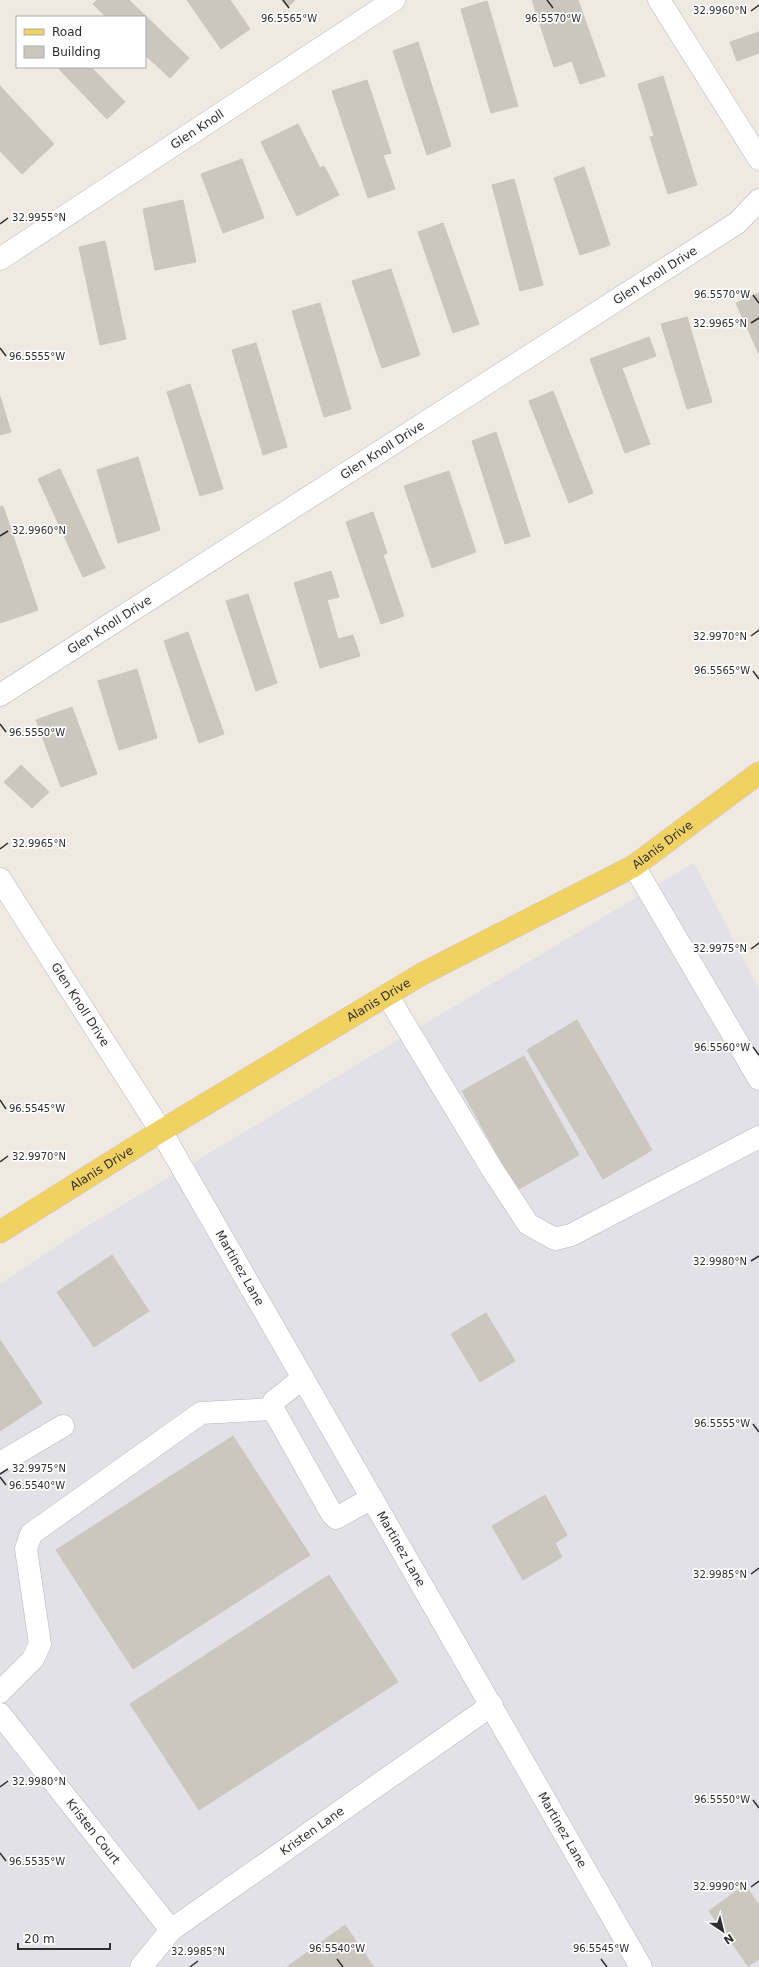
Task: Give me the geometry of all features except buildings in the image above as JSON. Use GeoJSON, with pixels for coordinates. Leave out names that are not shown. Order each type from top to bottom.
{"type":"FeatureCollection","features":[{"type":"Feature","properties":{"kind":"main road","name":"Alanis Drive"},"geometry":{"type":"LineString","coordinates":[[0,1232],[161,1131],[422,974],[634,866],[759,773]]}},
{"type":"Feature","properties":{"kind":"street","name":"Glen Knoll"},"geometry":{"type":"LineString","coordinates":[[0,259],[394,0]]}},
{"type":"Feature","properties":{"kind":"street"},"geometry":{"type":"LineString","coordinates":[[659,0],[759,159]]}},
{"type":"Feature","properties":{"kind":"street","name":"Glen Knoll Drive"},"geometry":{"type":"LineString","coordinates":[[0,695],[736,223],[759,200]]}},
{"type":"Feature","properties":{"kind":"street"},"geometry":{"type":"LineString","coordinates":[[634,866],[759,1079]]}},
{"type":"Feature","properties":{"kind":"street","name":"Glen Knoll Drive"},"geometry":{"type":"LineString","coordinates":[[0,879],[161,1131]]}},
{"type":"Feature","properties":{"kind":"street"},"geometry":{"type":"LineString","coordinates":[[387,995],[492,1169],[528,1224],[555,1239],[571,1236],[759,1136]]}},
{"type":"Feature","properties":{"kind":"street","name":"Martinez Lane"},"geometry":{"type":"LineString","coordinates":[[161,1131],[642,1967]]}},
{"type":"Feature","properties":{"kind":"street"},"geometry":{"type":"LineString","coordinates":[[303,1378],[274,1401],[273,1409],[332,1514],[336,1518],[372,1498]]}},
{"type":"Feature","properties":{"kind":"street"},"geometry":{"type":"LineString","coordinates":[[0,1692],[33,1659],[40,1644],[26,1549],[31,1534],[201,1413],[273,1409]]}},
{"type":"Feature","properties":{"kind":"street"},"geometry":{"type":"LineString","coordinates":[[0,1463],[63,1426]]}},
{"type":"Feature","properties":{"kind":"street","name":"Kristen Lane"},"geometry":{"type":"LineString","coordinates":[[141,1967],[171,1930],[492,1705]]}},
{"type":"Feature","properties":{"kind":"street","name":"Kristen Court"},"geometry":{"type":"LineString","coordinates":[[0,1714],[171,1930]]}},
{"type":"Feature","properties":{"kind":"shaded area"},"geometry":{"type":"Polygon","coordinates":[[[694,863],[759,989],[759,1967],[0,1967],[0,1284],[87,1226],[694,863]]]}}]}
